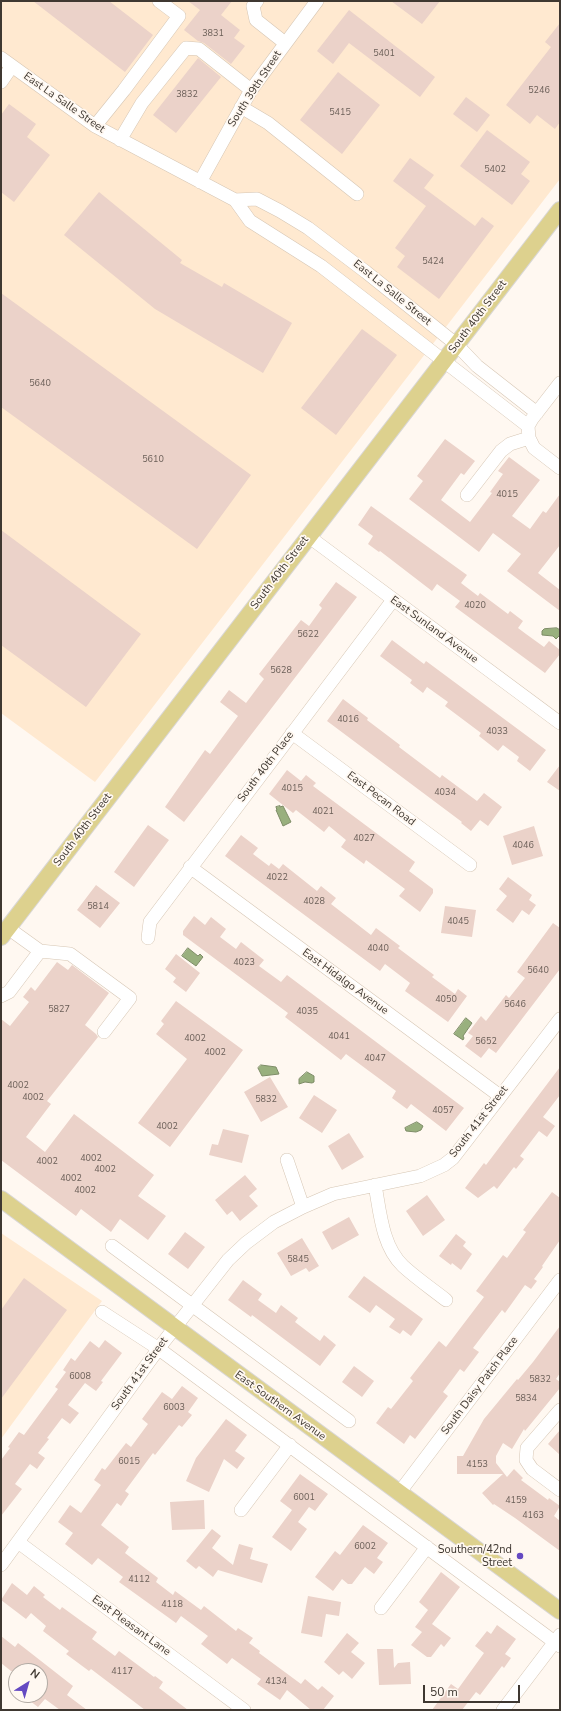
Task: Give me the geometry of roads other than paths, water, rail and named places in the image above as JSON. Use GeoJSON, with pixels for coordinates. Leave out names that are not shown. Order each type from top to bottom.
{"type":"FeatureCollection","features":[{"type":"Feature","properties":{"kind":"main road","name":"South 40th Street"},"geometry":{"type":"LineString","coordinates":[[4,933],[560,210]]}},
{"type":"Feature","properties":{"kind":"main road","name":"East Southern Avenue"},"geometry":{"type":"LineString","coordinates":[[1,1199],[560,1611]]}},
{"type":"Feature","properties":{"kind":"street"},"geometry":{"type":"LineString","coordinates":[[95,126],[178,16],[159,1]]}},
{"type":"Feature","properties":{"kind":"street"},"geometry":{"type":"LineString","coordinates":[[257,1],[254,6],[256,20],[285,43]]}},
{"type":"Feature","properties":{"kind":"street","name":"South 39th Street"},"geometry":{"type":"LineString","coordinates":[[200,182],[251,90],[318,1]]}},
{"type":"Feature","properties":{"kind":"street"},"geometry":{"type":"LineString","coordinates":[[120,140],[142,103],[186,48],[200,49],[251,90]]}},
{"type":"Feature","properties":{"kind":"street","name":"East La Salle Street"},"geometry":{"type":"LineString","coordinates":[[1,58],[95,126],[235,200],[250,221],[321,266],[500,404],[528,432],[534,448],[560,468]]}},
{"type":"Feature","properties":{"kind":"street"},"geometry":{"type":"LineString","coordinates":[[1,82],[12,66]]}},
{"type":"Feature","properties":{"kind":"street"},"geometry":{"type":"LineString","coordinates":[[241,107],[268,124],[357,194]]}},
{"type":"Feature","properties":{"kind":"street","name":"East La Salle Street"},"geometry":{"type":"LineString","coordinates":[[235,200],[257,199],[308,228],[366,272],[457,345],[477,366],[537,412]]}},
{"type":"Feature","properties":{"kind":"street"},"geometry":{"type":"LineString","coordinates":[[468,495],[501,451],[528,432],[537,412],[560,383]]}},
{"type":"Feature","properties":{"kind":"street"},"geometry":{"type":"LineString","coordinates":[[500,404],[510,391]]}},
{"type":"Feature","properties":{"kind":"street","name":"East Sunland Avenue"},"geometry":{"type":"LineString","coordinates":[[308,536],[560,723]]}},
{"type":"Feature","properties":{"kind":"street","name":"South 40th Place"},"geometry":{"type":"LineString","coordinates":[[148,938],[150,922],[190,867],[393,600]]}},
{"type":"Feature","properties":{"kind":"street","name":"East Pecan Road"},"geometry":{"type":"LineString","coordinates":[[292,733],[470,865]]}},
{"type":"Feature","properties":{"kind":"street","name":"East Hidalgo Avenue"},"geometry":{"type":"LineString","coordinates":[[190,867],[500,1096]]}},
{"type":"Feature","properties":{"kind":"street"},"geometry":{"type":"LineString","coordinates":[[4,933],[40,951],[70,954],[130,998],[104,1032]]}},
{"type":"Feature","properties":{"kind":"street"},"geometry":{"type":"LineString","coordinates":[[1,996],[9,992],[40,951]]}},
{"type":"Feature","properties":{"kind":"street","name":"South 41st Street"},"geometry":{"type":"LineString","coordinates":[[1,1565],[159,1349],[228,1260],[246,1243],[274,1222],[333,1194],[420,1176],[444,1165],[453,1158],[560,1019]]}},
{"type":"Feature","properties":{"kind":"street"},"geometry":{"type":"LineString","coordinates":[[287,1160],[304,1207]]}},
{"type":"Feature","properties":{"kind":"street"},"geometry":{"type":"LineString","coordinates":[[375,1185],[382,1229],[392,1251],[402,1265],[446,1300]]}},
{"type":"Feature","properties":{"kind":"street"},"geometry":{"type":"LineString","coordinates":[[112,1246],[349,1422]]}},
{"type":"Feature","properties":{"kind":"street","name":"South Daisy Patch Place"},"geometry":{"type":"LineString","coordinates":[[399,1493],[560,1280]]}},
{"type":"Feature","properties":{"kind":"street"},"geometry":{"type":"LineString","coordinates":[[102,1312],[159,1349],[427,1547],[558,1641],[503,1710]]}},
{"type":"Feature","properties":{"kind":"street"},"geometry":{"type":"LineString","coordinates":[[560,1410],[527,1448],[526,1460],[532,1469],[560,1490]]}},
{"type":"Feature","properties":{"kind":"street"},"geometry":{"type":"LineString","coordinates":[[241,1510],[290,1445]]}},
{"type":"Feature","properties":{"kind":"street","name":"East Pleasant Lane"},"geometry":{"type":"LineString","coordinates":[[18,1542],[244,1710]]}},
{"type":"Feature","properties":{"kind":"street"},"geometry":{"type":"LineString","coordinates":[[381,1608],[427,1547]]}},
{"type":"Feature","properties":{"kind":"place","name":"Southern/42nd Street"},"geometry":{"type":"Point","coordinates":[520,1556]}}]}
